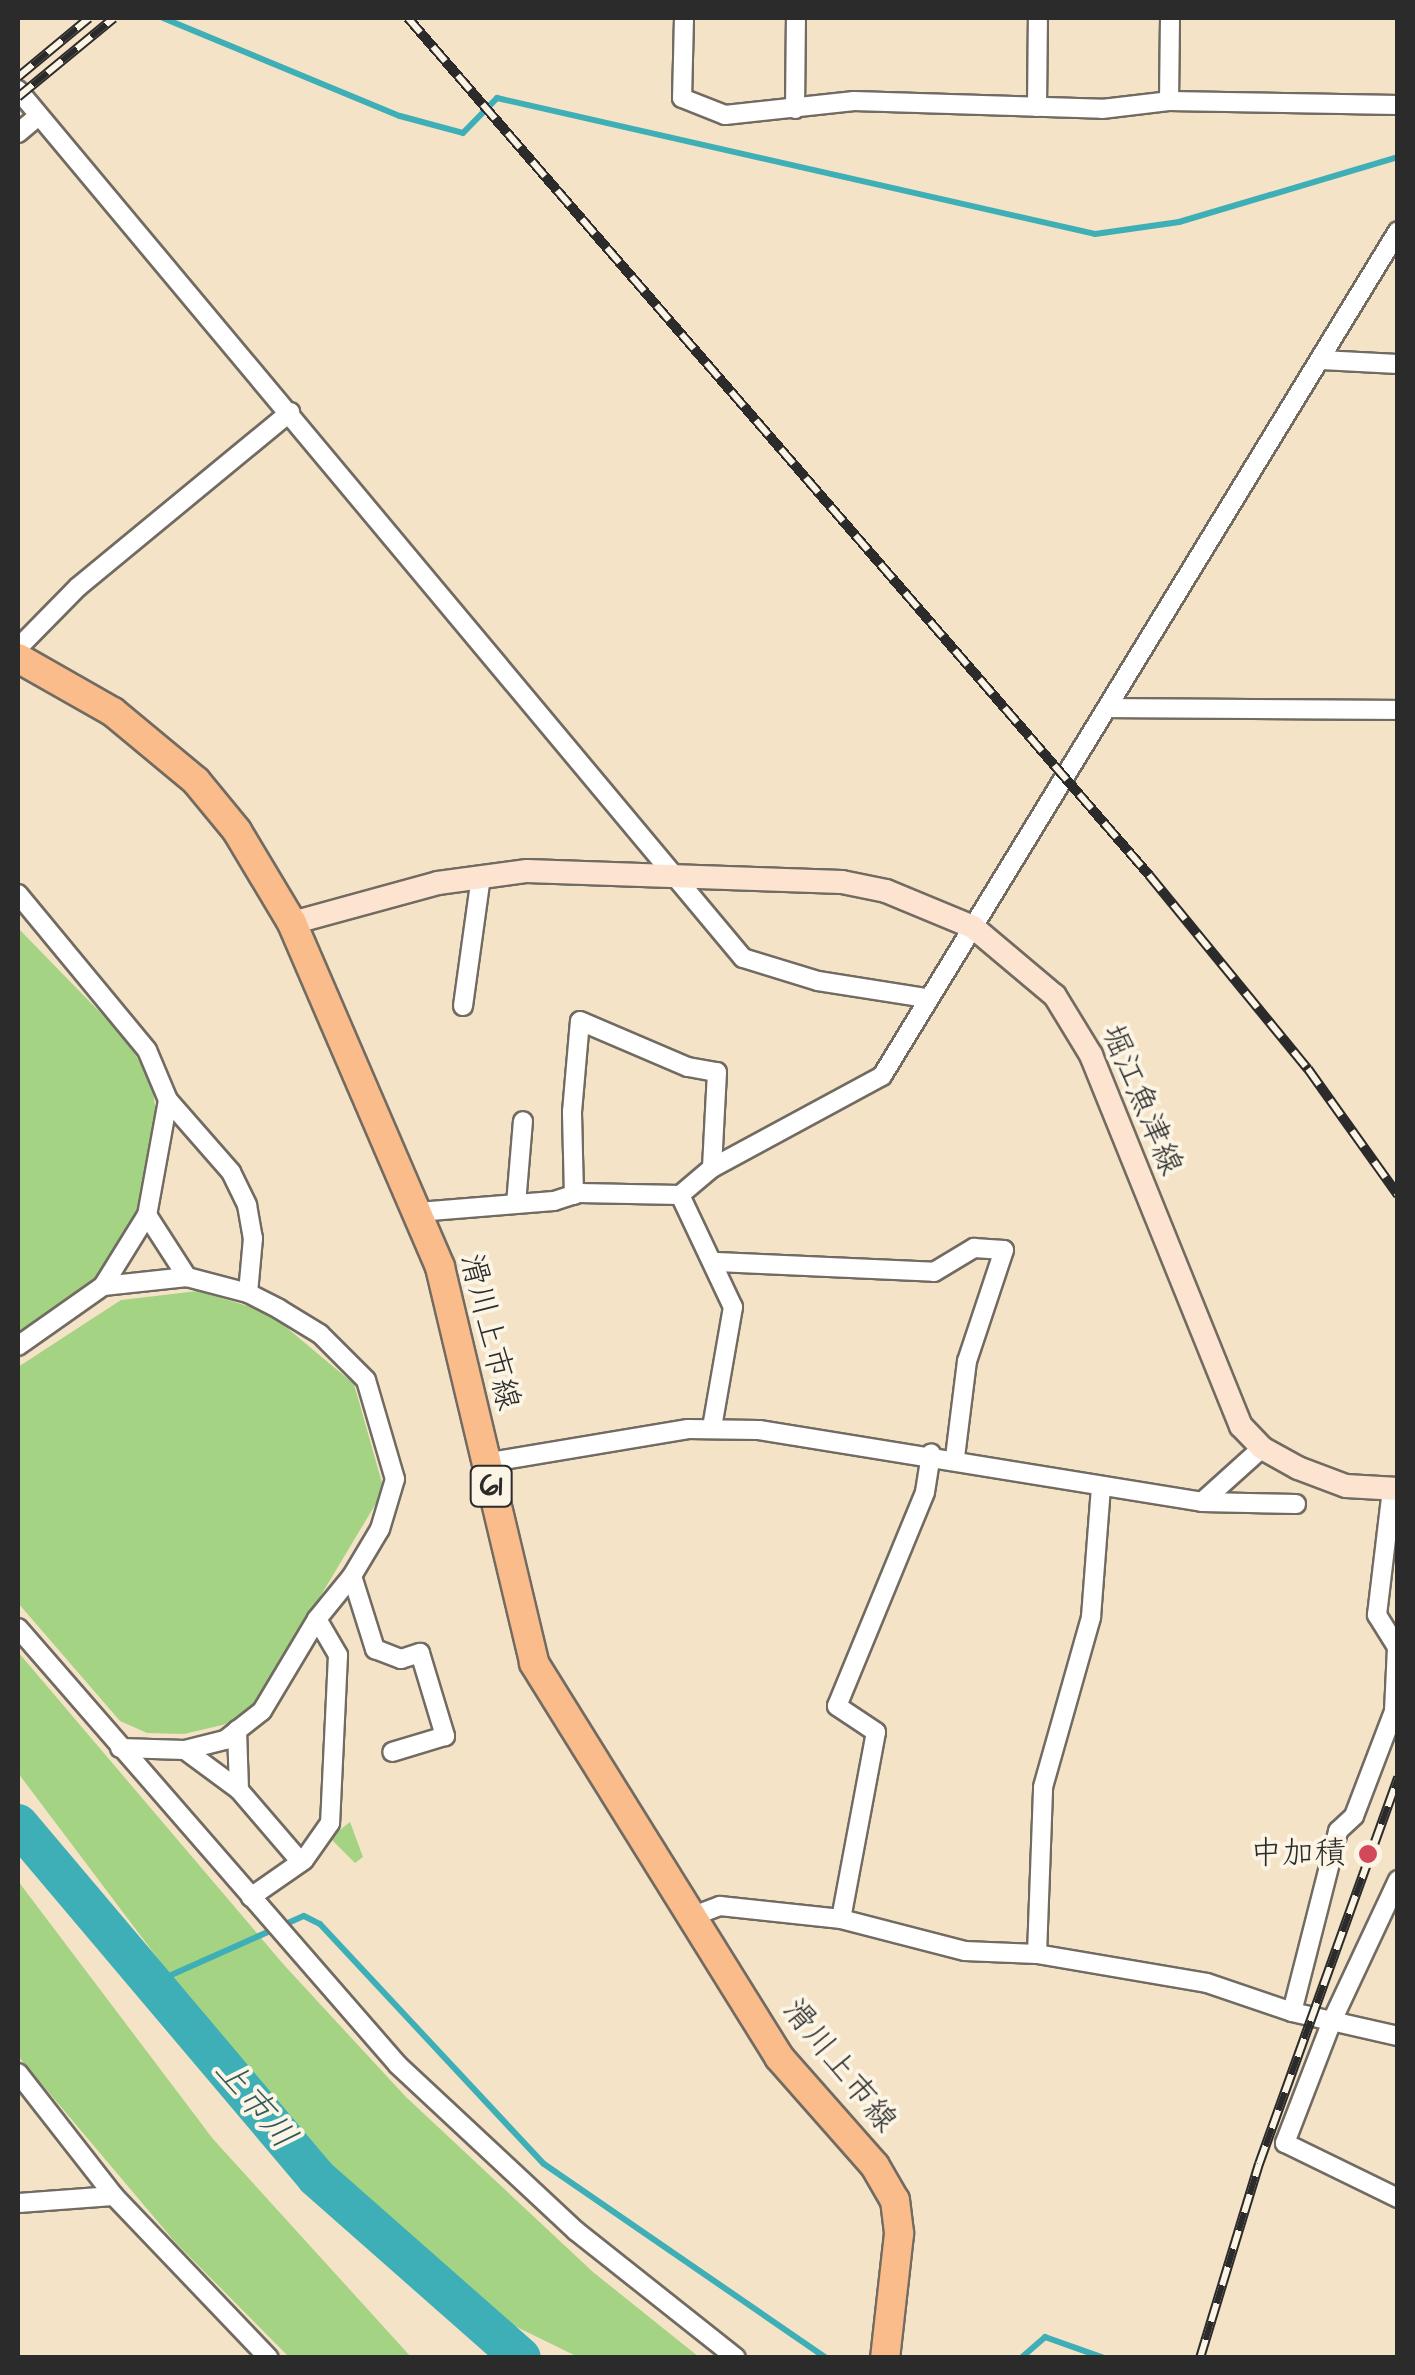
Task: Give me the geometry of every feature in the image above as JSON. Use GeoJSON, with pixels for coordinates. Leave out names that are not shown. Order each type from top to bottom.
{"type":"FeatureCollection","features":[{"type":"Feature","properties":{"kind":"main road","name":"滑川上市線"},"geometry":{"type":"LineString","coordinates":[[18,658],[113,712],[196,781],[237,832],[292,923],[440,1267],[534,1663],[779,2057],[875,2166],[895,2200],[899,2234],[885,2358]]}},
{"type":"Feature","properties":{"kind":"main road","name":"堀江魚津線"},"geometry":{"type":"LineString","coordinates":[[292,923],[481,877],[670,872],[842,882],[886,891],[972,927],[1055,996],[1091,1055],[1221,1388],[1262,1448]]}},
{"type":"Feature","properties":{"kind":"main road"},"geometry":{"type":"LineString","coordinates":[[1262,1448],[1346,1486],[1395,1489]]}},
{"type":"Feature","properties":{"kind":"street"},"geometry":{"type":"LineString","coordinates":[[684,18],[682,98],[724,115],[854,101],[1037,108],[1169,100],[1398,105]]}},
{"type":"Feature","properties":{"kind":"street"},"geometry":{"type":"LineString","coordinates":[[795,109],[796,18]]}},
{"type":"Feature","properties":{"kind":"street"},"geometry":{"type":"LineString","coordinates":[[1037,108],[1038,18]]}},
{"type":"Feature","properties":{"kind":"street"},"geometry":{"type":"LineString","coordinates":[[1169,100],[1170,18]]}},
{"type":"Feature","properties":{"kind":"street"},"geometry":{"type":"LineString","coordinates":[[18,90],[742,958],[818,982],[927,998]]}},
{"type":"Feature","properties":{"kind":"street"},"geometry":{"type":"LineString","coordinates":[[18,132],[38,116]]}},
{"type":"Feature","properties":{"kind":"street"},"geometry":{"type":"LineString","coordinates":[[418,1212],[574,1195],[680,1195],[712,1168],[882,1076],[1398,231]]}},
{"type":"Feature","properties":{"kind":"street"},"geometry":{"type":"LineString","coordinates":[[1321,360],[1398,364]]}},
{"type":"Feature","properties":{"kind":"street"},"geometry":{"type":"LineString","coordinates":[[18,648],[78,587],[290,412]]}},
{"type":"Feature","properties":{"kind":"street"},"geometry":{"type":"LineString","coordinates":[[1107,708],[1398,710]]}},
{"type":"Feature","properties":{"kind":"street"},"geometry":{"type":"LineString","coordinates":[[463,1006],[481,877]]}},
{"type":"Feature","properties":{"kind":"street"},"geometry":{"type":"LineString","coordinates":[[18,894],[146,1050],[168,1100],[230,1172],[247,1205],[253,1238],[248,1293]]}},
{"type":"Feature","properties":{"kind":"street"},"geometry":{"type":"LineString","coordinates":[[574,1195],[580,1021],[688,1068],[717,1072],[712,1168]]}},
{"type":"Feature","properties":{"kind":"street"},"geometry":{"type":"LineString","coordinates":[[18,1346],[103,1286],[147,1215],[168,1100]]}},
{"type":"Feature","properties":{"kind":"street"},"geometry":{"type":"LineString","coordinates":[[516,1204],[522,1122]]}},
{"type":"Feature","properties":{"kind":"street"},"geometry":{"type":"LineString","coordinates":[[680,1195],[717,1262],[733,1307],[712,1427]]}},
{"type":"Feature","properties":{"kind":"street"},"geometry":{"type":"LineString","coordinates":[[147,1215],[187,1277]]}},
{"type":"Feature","properties":{"kind":"street"},"geometry":{"type":"LineString","coordinates":[[717,1262],[934,1272],[974,1248],[1004,1250],[967,1361],[955,1458]]}},
{"type":"Feature","properties":{"kind":"street"},"geometry":{"type":"LineString","coordinates":[[103,1286],[187,1277],[248,1293],[320,1334],[366,1380],[395,1479],[380,1529],[352,1576],[317,1619],[262,1711],[237,1730],[184,1750],[120,1748]]}},
{"type":"Feature","properties":{"kind":"street"},"geometry":{"type":"LineString","coordinates":[[486,1463],[712,1427],[931,1453],[1202,1502],[1296,1504]]}},
{"type":"Feature","properties":{"kind":"street"},"geometry":{"type":"LineString","coordinates":[[1202,1502],[1262,1448]]}},
{"type":"Feature","properties":{"kind":"street"},"geometry":{"type":"LineString","coordinates":[[841,1919],[876,1732],[837,1706],[925,1492],[931,1453]]}},
{"type":"Feature","properties":{"kind":"street"},"geometry":{"type":"LineString","coordinates":[[1037,1954],[1042,1788],[1090,1617],[1101,1486]]}},
{"type":"Feature","properties":{"kind":"street"},"geometry":{"type":"LineString","coordinates":[[1292,2012],[1338,1831],[1354,1816],[1394,1711],[1397,1647],[1378,1615],[1395,1489]]}},
{"type":"Feature","properties":{"kind":"street"},"geometry":{"type":"LineString","coordinates":[[352,1576],[375,1649],[401,1659],[420,1653],[445,1736],[392,1752]]}},
{"type":"Feature","properties":{"kind":"street"},"geometry":{"type":"LineString","coordinates":[[251,1897],[301,1862],[330,1822],[338,1727],[338,1655],[317,1619]]}},
{"type":"Feature","properties":{"kind":"street"},"geometry":{"type":"LineString","coordinates":[[18,1628],[398,2064],[576,2231],[736,2358]]}},
{"type":"Feature","properties":{"kind":"street"},"geometry":{"type":"LineString","coordinates":[[237,1730],[239,1790]]}},
{"type":"Feature","properties":{"kind":"street"},"geometry":{"type":"LineString","coordinates":[[184,1750],[239,1790],[301,1862]]}},
{"type":"Feature","properties":{"kind":"street"},"geometry":{"type":"LineString","coordinates":[[1398,1880],[1390,1905],[1332,2021],[1285,2143],[1398,2198]]}},
{"type":"Feature","properties":{"kind":"street"},"geometry":{"type":"LineString","coordinates":[[692,1916],[720,1906],[841,1919],[964,1952],[1037,1954],[1207,1983],[1292,2012],[1398,2036]]}},
{"type":"Feature","properties":{"kind":"street"},"geometry":{"type":"LineString","coordinates":[[18,2073],[114,2196],[269,2358]]}},
{"type":"Feature","properties":{"kind":"street"},"geometry":{"type":"LineString","coordinates":[[18,2203],[114,2196]]}},
{"type":"Feature","properties":{"kind":"green space"},"geometry":{"type":"Polygon","coordinates":[[[18,928],[124,1037],[152,1081],[157,1123],[136,1216],[98,1277],[18,1334],[18,928]]]}},
{"type":"Feature","properties":{"kind":"green space"},"geometry":{"type":"Polygon","coordinates":[[[198,1291],[268,1312],[354,1384],[384,1490],[260,1697],[235,1722],[184,1734],[147,1733],[120,1721],[18,1603],[18,1367],[121,1300],[198,1291]]]}},
{"type":"Feature","properties":{"kind":"green space"},"geometry":{"type":"Polygon","coordinates":[[[18,1652],[284,1965],[406,2097],[593,2272],[699,2357],[578,2357],[388,2264],[18,1773],[18,1652]]]}},
{"type":"Feature","properties":{"kind":"green space"},"geometry":{"type":"Polygon","coordinates":[[[350,1822],[363,1857],[355,1863],[330,1838],[350,1822]]]}},
{"type":"Feature","properties":{"kind":"green space"},"geometry":{"type":"Polygon","coordinates":[[[18,1881],[213,2139],[411,2357],[289,2357],[175,2242],[18,2056],[18,1881]]]}},
{"type":"Feature","properties":{"kind":"waterway"},"geometry":{"type":"LineString","coordinates":[[163,18],[400,116],[463,133],[497,98],[1095,234],[1179,222],[1398,157]]}},
{"type":"Feature","properties":{"kind":"waterway","name":"上市川"},"geometry":{"type":"LineString","coordinates":[[18,1824],[316,2177],[521,2358]]}},
{"type":"Feature","properties":{"kind":"waterway"},"geometry":{"type":"LineString","coordinates":[[151,1984],[304,1916],[320,1924],[544,2164],[826,2358]]}},
{"type":"Feature","properties":{"kind":"waterway"},"geometry":{"type":"LineString","coordinates":[[1021,2358],[1045,2337],[1104,2358]]}},
{"type":"Feature","properties":{"kind":"railway"},"geometry":{"type":"LineString","coordinates":[[18,77],[89,18]]}},
{"type":"Feature","properties":{"kind":"railway"},"geometry":{"type":"LineString","coordinates":[[18,97],[114,18]]}},
{"type":"Feature","properties":{"kind":"railway"},"geometry":{"type":"LineString","coordinates":[[408,18],[1149,875],[1308,1069],[1398,1195]]}},
{"type":"Feature","properties":{"kind":"railway"},"geometry":{"type":"LineString","coordinates":[[1200,2358],[1259,2164],[1398,1777]]}},
{"type":"Feature","properties":{"kind":"place","name":"中加積"},"geometry":{"type":"Point","coordinates":[1368,1854]}}]}
